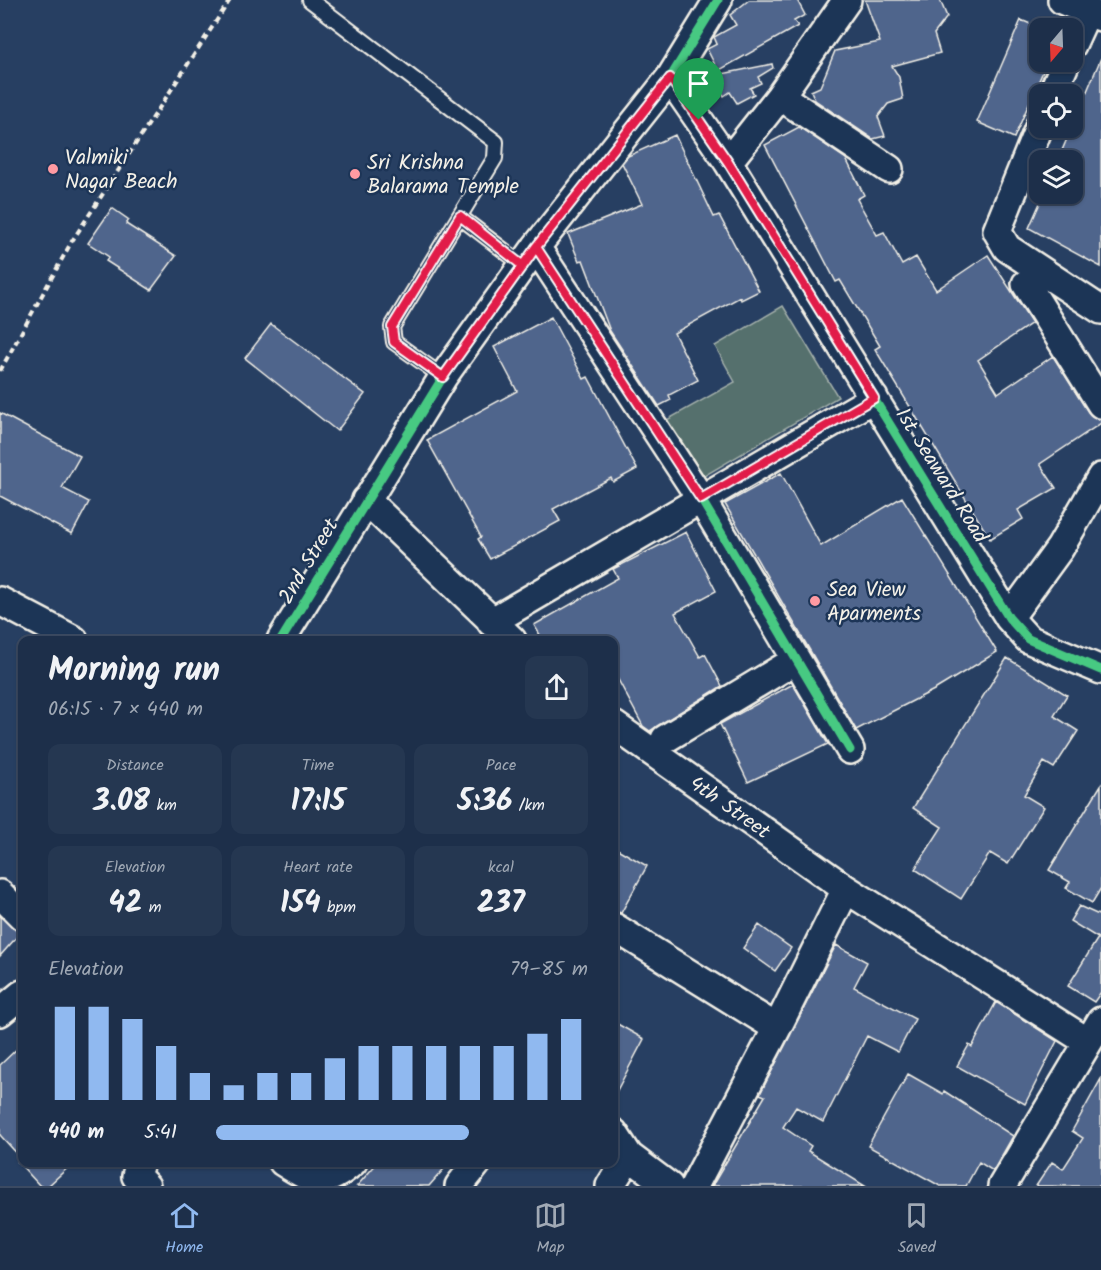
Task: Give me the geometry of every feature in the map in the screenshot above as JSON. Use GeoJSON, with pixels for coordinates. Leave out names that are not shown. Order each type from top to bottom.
{"type":"FeatureCollection","features":[{"type":"Feature","properties":{"kind":"street","name":"2nd Street"},"geometry":{"type":"LineString","coordinates":[[282,636],[443,377],[530,256],[670,78],[718,0]]}},
{"type":"Feature","properties":{"kind":"street"},"geometry":{"type":"LineString","coordinates":[[728,162],[780,96],[847,0]]}},
{"type":"Feature","properties":{"kind":"street"},"geometry":{"type":"LineString","coordinates":[[1062,0],[1094,14],[1083,30]]}},
{"type":"Feature","properties":{"kind":"street","name":"1st Seaward Road"},"geometry":{"type":"LineString","coordinates":[[670,78],[728,162],[1009,618],[1028,639],[1101,670]]}},
{"type":"Feature","properties":{"kind":"street"},"geometry":{"type":"LineString","coordinates":[[780,96],[889,169]]}},
{"type":"Feature","properties":{"kind":"street"},"geometry":{"type":"LineString","coordinates":[[1035,138],[997,231],[1007,248],[1101,310]]}},
{"type":"Feature","properties":{"kind":"street"},"geometry":{"type":"LineString","coordinates":[[530,256],[701,499],[850,750]]}},
{"type":"Feature","properties":{"kind":"street"},"geometry":{"type":"LineString","coordinates":[[1026,284],[1101,404]]}},
{"type":"Feature","properties":{"kind":"street"},"geometry":{"type":"LineString","coordinates":[[491,622],[874,398]]}},
{"type":"Feature","properties":{"kind":"street"},"geometry":{"type":"LineString","coordinates":[[1009,618],[1059,548],[1101,477]]}},
{"type":"Feature","properties":{"kind":"street"},"geometry":{"type":"LineString","coordinates":[[366,500],[507,636]]}},
{"type":"Feature","properties":{"kind":"street"},"geometry":{"type":"LineString","coordinates":[[0,601],[66,636]]}},
{"type":"Feature","properties":{"kind":"street"},"geometry":{"type":"LineString","coordinates":[[666,739],[796,660]]}},
{"type":"Feature","properties":{"kind":"street","name":"4th Street"},"geometry":{"type":"LineString","coordinates":[[618,728],[846,889],[1095,1032]]}},
{"type":"Feature","properties":{"kind":"street"},"geometry":{"type":"LineString","coordinates":[[694,1186],[777,1028],[846,889]]}},
{"type":"Feature","properties":{"kind":"street"},"geometry":{"type":"LineString","coordinates":[[0,894],[18,912]]}},
{"type":"Feature","properties":{"kind":"street"},"geometry":{"type":"LineString","coordinates":[[618,929],[777,1028]]}},
{"type":"Feature","properties":{"kind":"street"},"geometry":{"type":"LineString","coordinates":[[0,1012],[18,997]]}},
{"type":"Feature","properties":{"kind":"street"},"geometry":{"type":"LineString","coordinates":[[1002,1186],[1095,1032]]}},
{"type":"Feature","properties":{"kind":"street"},"geometry":{"type":"LineString","coordinates":[[618,1139],[629,1156],[669,1186]]}},
{"type":"Feature","properties":{"kind":"street"},"geometry":{"type":"LineString","coordinates":[[610,1186],[629,1156]]}},
{"type":"Feature","properties":{"kind":"street"},"geometry":{"type":"LineString","coordinates":[[139,1167],[136,1176],[146,1186]]}},
{"type":"Feature","properties":{"kind":"street"},"geometry":{"type":"LineString","coordinates":[[290,1167],[313,1182],[328,1185],[336,1184],[349,1167]]}},
{"type":"Feature","properties":{"kind":"street"},"geometry":{"type":"LineString","coordinates":[[459,1186],[474,1167]]}},
{"type":"Feature","properties":{"kind":"lane"},"geometry":{"type":"LineString","coordinates":[[310,0],[496,142],[495,158],[392,327],[394,342],[443,377]]}},
{"type":"Feature","properties":{"kind":"lane"},"geometry":{"type":"LineString","coordinates":[[460,216],[530,256]]}},
{"type":"Feature","properties":{"kind":"path"},"geometry":{"type":"LineString","coordinates":[[0,371],[72,241],[230,0]]}},
{"type":"Feature","properties":{"kind":"green space"},"geometry":{"type":"Polygon","coordinates":[[[783,306],[838,397],[699,479],[665,421],[735,382],[715,346],[783,306]]]}},
{"type":"Feature","properties":{"kind":"building"},"geometry":{"type":"Polygon","coordinates":[[[749,0],[797,0],[805,15],[794,21],[798,26],[718,71],[707,49],[717,44],[714,37],[736,25],[730,15],[749,0]]]}},
{"type":"Feature","properties":{"kind":"building"},"geometry":{"type":"Polygon","coordinates":[[[865,0],[940,0],[947,17],[934,34],[940,53],[892,66],[899,77],[903,99],[888,104],[878,117],[885,136],[873,139],[815,100],[811,91],[820,87],[835,51],[880,42],[865,0]]]}},
{"type":"Feature","properties":{"kind":"building"},"geometry":{"type":"Polygon","coordinates":[[[1021,20],[1029,23],[1029,72],[1043,72],[1037,84],[1029,84],[1029,103],[1014,138],[977,122],[1021,20]]]}},
{"type":"Feature","properties":{"kind":"building"},"geometry":{"type":"Polygon","coordinates":[[[1101,58],[1101,267],[1029,228],[1040,204],[1083,204],[1083,150],[1062,150],[1067,138],[1083,138],[1083,101],[1101,58]]]}},
{"type":"Feature","properties":{"kind":"building"},"geometry":{"type":"Polygon","coordinates":[[[772,64],[773,68],[758,77],[761,83],[750,88],[754,94],[737,103],[730,92],[724,96],[712,76],[772,64]]]}},
{"type":"Feature","properties":{"kind":"building"},"geometry":{"type":"Polygon","coordinates":[[[799,127],[846,159],[864,195],[857,199],[877,235],[884,232],[902,265],[916,257],[936,290],[988,255],[1032,323],[978,360],[998,393],[1053,356],[1088,412],[1101,420],[1101,423],[1040,464],[1056,488],[1018,510],[1023,519],[990,539],[875,349],[880,346],[840,280],[836,282],[765,145],[799,127]]]}},
{"type":"Feature","properties":{"kind":"building"},"geometry":{"type":"Polygon","coordinates":[[[675,135],[714,217],[719,215],[759,291],[741,300],[740,297],[674,333],[698,380],[669,395],[671,400],[659,406],[610,331],[583,260],[579,261],[568,234],[642,204],[622,163],[628,156],[675,135]]]}},
{"type":"Feature","properties":{"kind":"building"},"geometry":{"type":"Polygon","coordinates":[[[112,208],[129,220],[126,224],[176,256],[151,290],[106,261],[109,257],[88,243],[112,208]]]}},
{"type":"Feature","properties":{"kind":"building"},"geometry":{"type":"Polygon","coordinates":[[[551,317],[584,379],[588,377],[637,469],[613,482],[611,478],[553,509],[560,521],[490,559],[478,539],[481,537],[427,440],[517,391],[494,347],[551,317]]]}},
{"type":"Feature","properties":{"kind":"building"},"geometry":{"type":"Polygon","coordinates":[[[271,324],[365,394],[337,431],[245,358],[271,324]]]}},
{"type":"Feature","properties":{"kind":"building"},"geometry":{"type":"Polygon","coordinates":[[[0,413],[80,456],[62,488],[89,502],[72,534],[0,496],[0,413]]]}},
{"type":"Feature","properties":{"kind":"building"},"geometry":{"type":"Polygon","coordinates":[[[781,473],[821,546],[902,497],[997,652],[936,689],[856,730],[725,504],[781,473]]]}},
{"type":"Feature","properties":{"kind":"building"},"geometry":{"type":"Polygon","coordinates":[[[686,532],[716,591],[675,613],[700,657],[705,654],[722,686],[650,731],[643,726],[618,679],[618,636],[541,636],[534,625],[618,578],[613,569],[686,532]]]}},
{"type":"Feature","properties":{"kind":"building"},"geometry":{"type":"Polygon","coordinates":[[[1007,658],[1067,695],[1054,716],[1078,731],[1054,768],[1044,762],[1024,795],[1044,807],[1008,864],[990,853],[961,899],[915,869],[942,827],[913,808],[1007,658]]]}},
{"type":"Feature","properties":{"kind":"building"},"geometry":{"type":"Polygon","coordinates":[[[793,684],[828,744],[748,782],[720,724],[793,684]]]}},
{"type":"Feature","properties":{"kind":"building"},"geometry":{"type":"Polygon","coordinates":[[[1101,785],[1101,888],[1092,903],[1066,888],[1070,882],[1049,870],[1101,785]]]}},
{"type":"Feature","properties":{"kind":"building"},"geometry":{"type":"Polygon","coordinates":[[[618,849],[647,866],[621,913],[618,912],[618,849]]]}},
{"type":"Feature","properties":{"kind":"building"},"geometry":{"type":"Polygon","coordinates":[[[1079,906],[1101,916],[1101,992],[1094,1002],[1068,986],[1098,938],[1070,921],[1079,906]]]}},
{"type":"Feature","properties":{"kind":"building"},"geometry":{"type":"Polygon","coordinates":[[[0,916],[11,927],[18,930],[18,936],[0,956],[0,916]]]}},
{"type":"Feature","properties":{"kind":"building"},"geometry":{"type":"Polygon","coordinates":[[[759,925],[791,948],[775,971],[743,948],[759,925]]]}},
{"type":"Feature","properties":{"kind":"building"},"geometry":{"type":"Polygon","coordinates":[[[836,945],[867,962],[854,987],[915,1019],[898,1052],[867,1036],[823,1122],[796,1107],[783,1127],[811,1146],[808,1151],[865,1186],[712,1186],[765,1096],[760,1094],[836,945]]]}},
{"type":"Feature","properties":{"kind":"building"},"geometry":{"type":"Polygon","coordinates":[[[996,1002],[1057,1041],[1025,1104],[957,1066],[969,1045],[972,1047],[996,1002]]]}},
{"type":"Feature","properties":{"kind":"building"},"geometry":{"type":"Polygon","coordinates":[[[618,1024],[644,1039],[618,1088],[618,1024]]]}},
{"type":"Feature","properties":{"kind":"building"},"geometry":{"type":"Polygon","coordinates":[[[18,1048],[18,1155],[0,1135],[0,1065],[18,1048]]]}},
{"type":"Feature","properties":{"kind":"building"},"geometry":{"type":"Polygon","coordinates":[[[908,1074],[943,1094],[944,1091],[1013,1136],[993,1171],[979,1162],[966,1186],[940,1186],[868,1146],[908,1074]]]}},
{"type":"Feature","properties":{"kind":"building"},"geometry":{"type":"Polygon","coordinates":[[[1101,1079],[1101,1186],[1036,1186],[1052,1162],[1063,1169],[1083,1138],[1072,1131],[1101,1079]]]}},
{"type":"Feature","properties":{"kind":"building"},"geometry":{"type":"Polygon","coordinates":[[[23,1167],[69,1167],[48,1186],[40,1186],[23,1167]]]}},
{"type":"Feature","properties":{"kind":"building"},"geometry":{"type":"Polygon","coordinates":[[[374,1167],[446,1167],[429,1186],[357,1186],[374,1167]]]}},
{"type":"Feature","properties":{"kind":"cycle path"},"geometry":{"type":"LineString","coordinates":[[283,636],[443,377],[536,247],[670,78],[718,0]]}},
{"type":"Feature","properties":{"kind":"cycle path"},"geometry":{"type":"LineString","coordinates":[[670,78],[728,162],[1009,618],[1028,639],[1101,670]]}},
{"type":"Feature","properties":{"kind":"cycle path"},"geometry":{"type":"LineString","coordinates":[[536,247],[701,499],[850,750]]}},
{"type":"Feature","properties":{"kind":"place","name":"Valmiki Nagar Beach"},"geometry":{"type":"Point","coordinates":[53,169]}},
{"type":"Feature","properties":{"kind":"place","name":"Sri Krishna Balarama Temple"},"geometry":{"type":"Point","coordinates":[355,174]}},
{"type":"Feature","properties":{"kind":"place","name":"Sea View Aparments"},"geometry":{"type":"Point","coordinates":[815,601]}},
{"type":"Feature","properties":{"kind":"route"},"geometry":{"type":"LineString","coordinates":[[699,120],[670,78],[536,247],[523,266],[460,216],[392,327],[394,342],[443,377],[523,266],[536,247],[701,499],[874,398],[728,162],[699,120]]}}]}
